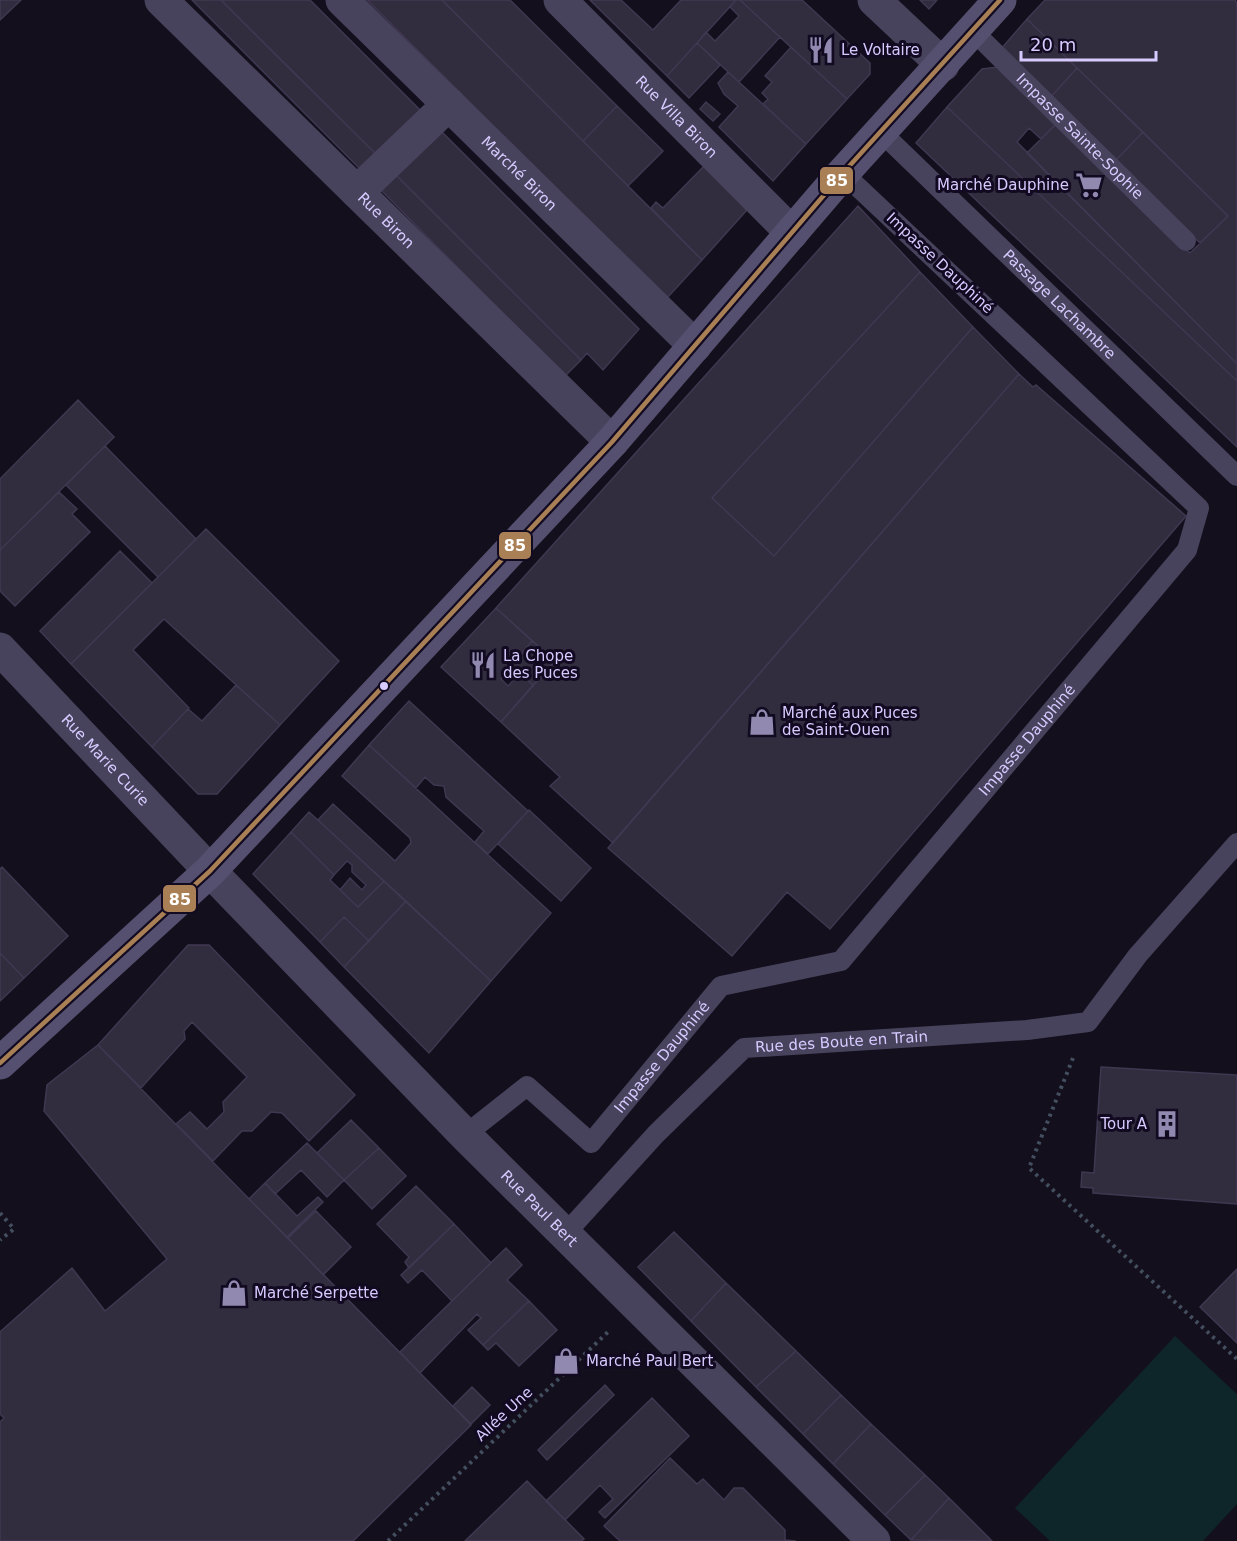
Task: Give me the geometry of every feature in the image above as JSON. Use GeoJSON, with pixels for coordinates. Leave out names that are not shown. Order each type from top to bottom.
{"type":"FeatureCollection","features":[{"type":"Feature","properties":{"kind":"street","name":"Marché Biron"},"geometry":{"type":"LineString","coordinates":[[342,0],[695,346]]}},
{"type":"Feature","properties":{"kind":"street","name":"Rue Villa Biron"},"geometry":{"type":"LineString","coordinates":[[560,0],[792,233]]}},
{"type":"Feature","properties":{"kind":"street"},"geometry":{"type":"LineString","coordinates":[[874,0],[943,65]]}},
{"type":"Feature","properties":{"kind":"street"},"geometry":{"type":"LineString","coordinates":[[0,1063],[210,871],[612,442],[843,173],[1000,0]]}},
{"type":"Feature","properties":{"kind":"street","name":"Rue Biron"},"geometry":{"type":"LineString","coordinates":[[168,2],[357,192],[612,442]]}},
{"type":"Feature","properties":{"kind":"street"},"geometry":{"type":"LineString","coordinates":[[357,192],[449,104]]}},
{"type":"Feature","properties":{"kind":"street","name":"Rue Marie Curie"},"geometry":{"type":"LineString","coordinates":[[0,649],[210,871]]}},
{"type":"Feature","properties":{"kind":"street","name":"Rue Paul Bert"},"geometry":{"type":"LineString","coordinates":[[210,871],[465,1135],[874,1541]]}},
{"type":"Feature","properties":{"kind":"lane","name":"Impasse Sainte-Sophie"},"geometry":{"type":"LineString","coordinates":[[973,31],[1186,241]]}},
{"type":"Feature","properties":{"kind":"lane","name":"Passage Lachambre"},"geometry":{"type":"LineString","coordinates":[[881,132],[1237,476]]}},
{"type":"Feature","properties":{"kind":"lane","name":"Impasse Dauphiné"},"geometry":{"type":"LineString","coordinates":[[465,1135],[527,1086],[591,1143],[721,986],[841,961],[1187,550],[1199,508],[843,173]]}},
{"type":"Feature","properties":{"kind":"lane"},"geometry":{"type":"LineString","coordinates":[[1088,1022],[1138,955],[1237,843]]}},
{"type":"Feature","properties":{"kind":"lane","name":"Rue des Boute en Train"},"geometry":{"type":"LineString","coordinates":[[565,1234],[656,1134],[744,1048],[1027,1030],[1088,1022]]}},
{"type":"Feature","properties":{"kind":"path"},"geometry":{"type":"LineString","coordinates":[[1088,1022],[1029,1168],[1237,1359]]}},
{"type":"Feature","properties":{"kind":"path"},"geometry":{"type":"LineString","coordinates":[[0,1213],[14,1229],[0,1240]]}},
{"type":"Feature","properties":{"kind":"path","name":"Allée Une"},"geometry":{"type":"LineString","coordinates":[[388,1541],[637,1305]]}},
{"type":"Feature","properties":{"kind":"green space"},"geometry":{"type":"Polygon","coordinates":[[[1175,1336],[1237,1394],[1237,1504],[1203,1541],[1050,1541],[1015,1508],[1175,1336]]]}},
{"type":"Feature","properties":{"kind":"building"},"geometry":{"type":"Polygon","coordinates":[[[0,0],[21,0],[0,20],[0,0]]]}},
{"type":"Feature","properties":{"kind":"building"},"geometry":{"type":"Polygon","coordinates":[[[192,0],[221,0],[378,156],[363,172],[192,0]]]}},
{"type":"Feature","properties":{"kind":"building"},"geometry":{"type":"Polygon","coordinates":[[[221,0],[310,0],[421,111],[378,156],[221,0]]]}},
{"type":"Feature","properties":{"kind":"building"},"geometry":{"type":"Polygon","coordinates":[[[367,0],[442,0],[702,260],[667,298],[367,0]]]}},
{"type":"Feature","properties":{"kind":"building"},"geometry":{"type":"Polygon","coordinates":[[[442,0],[510,0],[617,106],[583,141],[442,0]]]}},
{"type":"Feature","properties":{"kind":"building"},"geometry":{"type":"Polygon","coordinates":[[[590,0],[621,0],[653,30],[681,0],[736,0],[667,76],[590,0]]]}},
{"type":"Feature","properties":{"kind":"building"},"geometry":{"type":"Polygon","coordinates":[[[736,0],[740,0],[780,37],[739,82],[697,43],[706,32],[715,41],[739,16],[730,7],[736,0]]]}},
{"type":"Feature","properties":{"kind":"building"},"geometry":{"type":"Polygon","coordinates":[[[740,0],[802,0],[870,63],[870,74],[847,99],[740,0]]]}},
{"type":"Feature","properties":{"kind":"building"},"geometry":{"type":"Polygon","coordinates":[[[920,0],[937,0],[929,9],[920,0]]]}},
{"type":"Feature","properties":{"kind":"building","name":"Marché Dauphine"},"geometry":{"type":"Polygon","coordinates":[[[1045,0],[1235,0],[1237,3],[1237,364],[1027,153],[1056,124],[1190,253],[1228,216],[1027,19],[1045,0]]]}},
{"type":"Feature","properties":{"kind":"building"},"geometry":{"type":"Polygon","coordinates":[[[1027,19],[1077,68],[1050,98],[1001,49],[1027,19]]]}},
{"type":"Feature","properties":{"kind":"building"},"geometry":{"type":"Polygon","coordinates":[[[697,43],[720,65],[689,98],[667,76],[697,43]]]}},
{"type":"Feature","properties":{"kind":"building"},"geometry":{"type":"Polygon","coordinates":[[[791,47],[847,99],[806,144],[763,104],[768,99],[762,93],[772,82],[765,76],[791,47]]]}},
{"type":"Feature","properties":{"kind":"building"},"geometry":{"type":"Polygon","coordinates":[[[998,67],[1056,124],[1041,139],[1029,128],[1017,142],[1237,364],[1237,381],[947,107],[982,69],[998,67]]]}},
{"type":"Feature","properties":{"kind":"building"},"geometry":{"type":"Polygon","coordinates":[[[1077,68],[1143,132],[1115,161],[1050,98],[1077,68]]]}},
{"type":"Feature","properties":{"kind":"building"},"geometry":{"type":"Polygon","coordinates":[[[728,72],[806,144],[773,181],[719,127],[738,106],[724,94],[718,83],[728,72]]]}},
{"type":"Feature","properties":{"kind":"building"},"geometry":{"type":"Polygon","coordinates":[[[706,102],[720,114],[713,121],[700,109],[706,102]]]}},
{"type":"Feature","properties":{"kind":"building"},"geometry":{"type":"Polygon","coordinates":[[[617,106],[663,151],[628,186],[583,141],[617,106]]]}},
{"type":"Feature","properties":{"kind":"building","name":"Marché Dauphine"},"geometry":{"type":"Polygon","coordinates":[[[947,107],[1237,381],[1237,447],[916,143],[947,107]]]}},
{"type":"Feature","properties":{"kind":"building"},"geometry":{"type":"Polygon","coordinates":[[[435,125],[639,329],[603,370],[587,353],[581,360],[391,170],[435,125]]]}},
{"type":"Feature","properties":{"kind":"building"},"geometry":{"type":"Polygon","coordinates":[[[1143,132],[1228,216],[1200,243],[1115,161],[1143,132]]]}},
{"type":"Feature","properties":{"kind":"building"},"geometry":{"type":"Polygon","coordinates":[[[709,161],[745,196],[746,211],[702,260],[651,208],[656,202],[663,208],[709,161]]]}},
{"type":"Feature","properties":{"kind":"building"},"geometry":{"type":"Polygon","coordinates":[[[391,170],[581,360],[565,376],[376,185],[391,170]]]}},
{"type":"Feature","properties":{"kind":"building"},"geometry":{"type":"Polygon","coordinates":[[[858,206],[920,272],[712,498],[774,556],[973,327],[1019,374],[613,843],[550,786],[560,777],[501,722],[555,661],[496,608],[858,206]]]}},
{"type":"Feature","properties":{"kind":"building"},"geometry":{"type":"Polygon","coordinates":[[[920,272],[973,327],[774,556],[712,498],[920,272]]]}},
{"type":"Feature","properties":{"kind":"building"},"geometry":{"type":"Polygon","coordinates":[[[1019,374],[1033,387],[1036,385],[1186,516],[830,929],[787,892],[732,956],[608,848],[1019,374]]]}},
{"type":"Feature","properties":{"kind":"building"},"geometry":{"type":"Polygon","coordinates":[[[78,400],[114,437],[0,550],[0,479],[78,400]]]}},
{"type":"Feature","properties":{"kind":"building"},"geometry":{"type":"Polygon","coordinates":[[[105,446],[196,539],[158,577],[66,485],[105,446]]]}},
{"type":"Feature","properties":{"kind":"building"},"geometry":{"type":"Polygon","coordinates":[[[59,492],[77,509],[72,514],[90,532],[15,606],[0,591],[0,550],[59,492]]]}},
{"type":"Feature","properties":{"kind":"building"},"geometry":{"type":"Polygon","coordinates":[[[206,529],[339,661],[280,725],[164,619],[133,650],[189,708],[152,747],[71,664],[206,529]]]}},
{"type":"Feature","properties":{"kind":"building"},"geometry":{"type":"Polygon","coordinates":[[[120,551],[152,583],[71,664],[40,631],[120,551]]]}},
{"type":"Feature","properties":{"kind":"building"},"geometry":{"type":"Polygon","coordinates":[[[496,608],[532,641],[501,679],[508,686],[520,673],[533,685],[501,722],[441,667],[496,608]]]}},
{"type":"Feature","properties":{"kind":"building"},"geometry":{"type":"Polygon","coordinates":[[[532,641],[555,661],[533,685],[511,666],[532,641]]]}},
{"type":"Feature","properties":{"kind":"building"},"geometry":{"type":"Polygon","coordinates":[[[236,685],[280,725],[217,794],[198,794],[152,747],[188,709],[202,721],[236,685]]]}},
{"type":"Feature","properties":{"kind":"building"},"geometry":{"type":"Polygon","coordinates":[[[409,701],[528,811],[488,854],[475,842],[484,831],[446,797],[444,786],[434,785],[425,777],[416,788],[369,745],[409,701]]]}},
{"type":"Feature","properties":{"kind":"building"},"geometry":{"type":"Polygon","coordinates":[[[369,745],[551,913],[491,981],[318,820],[333,804],[395,861],[411,843],[410,838],[342,776],[369,745]]]}},
{"type":"Feature","properties":{"kind":"building"},"geometry":{"type":"Polygon","coordinates":[[[529,810],[591,868],[561,901],[498,844],[529,810]]]}},
{"type":"Feature","properties":{"kind":"building"},"geometry":{"type":"Polygon","coordinates":[[[309,812],[384,881],[358,907],[340,890],[350,878],[362,890],[366,885],[352,872],[352,865],[347,861],[334,875],[291,832],[309,812]]]}},
{"type":"Feature","properties":{"kind":"building"},"geometry":{"type":"Polygon","coordinates":[[[291,832],[334,875],[330,880],[358,907],[384,881],[406,901],[369,941],[344,917],[320,942],[253,874],[291,832]]]}},
{"type":"Feature","properties":{"kind":"building"},"geometry":{"type":"Polygon","coordinates":[[[2,867],[68,936],[24,978],[0,953],[0,869],[2,867]]]}},
{"type":"Feature","properties":{"kind":"building"},"geometry":{"type":"Polygon","coordinates":[[[406,901],[491,981],[429,1053],[344,967],[406,901]]]}},
{"type":"Feature","properties":{"kind":"building"},"geometry":{"type":"Polygon","coordinates":[[[344,917],[369,941],[344,967],[320,942],[344,917]]]}},
{"type":"Feature","properties":{"kind":"building"},"geometry":{"type":"Polygon","coordinates":[[[188,945],[209,945],[355,1095],[309,1141],[282,1113],[271,1112],[252,1131],[242,1131],[213,1161],[176,1124],[190,1112],[207,1129],[224,1112],[223,1102],[247,1077],[192,1022],[184,1031],[185,1039],[141,1088],[98,1045],[188,945]]]}},
{"type":"Feature","properties":{"kind":"building"},"geometry":{"type":"Polygon","coordinates":[[[0,953],[24,978],[0,1001],[0,953]]]}},
{"type":"Feature","properties":{"kind":"building","name":"Marché Serpette"},"geometry":{"type":"Polygon","coordinates":[[[98,1045],[471,1425],[353,1541],[0,1541],[0,1422],[4,1418],[0,1414],[0,1332],[72,1268],[105,1311],[167,1259],[44,1111],[47,1085],[98,1045]]]}},
{"type":"Feature","properties":{"kind":"building","name":"Tour A"},"geometry":{"type":"Polygon","coordinates":[[[1101,1067],[1237,1075],[1237,1204],[1093,1193],[1093,1188],[1081,1187],[1082,1172],[1094,1173],[1101,1067]]]}},
{"type":"Feature","properties":{"kind":"building"},"geometry":{"type":"Polygon","coordinates":[[[351,1120],[379,1148],[344,1180],[317,1153],[351,1120]]]}},
{"type":"Feature","properties":{"kind":"building"},"geometry":{"type":"Polygon","coordinates":[[[307,1143],[344,1180],[327,1197],[301,1170],[275,1194],[265,1183],[307,1143]]]}},
{"type":"Feature","properties":{"kind":"building"},"geometry":{"type":"Polygon","coordinates":[[[379,1148],[406,1176],[372,1209],[344,1180],[379,1148]]]}},
{"type":"Feature","properties":{"kind":"building"},"geometry":{"type":"Polygon","coordinates":[[[265,1183],[297,1216],[318,1197],[323,1202],[287,1237],[249,1199],[265,1183]]]}},
{"type":"Feature","properties":{"kind":"building"},"geometry":{"type":"Polygon","coordinates":[[[416,1186],[454,1224],[409,1268],[405,1262],[409,1257],[377,1224],[416,1186]]]}},
{"type":"Feature","properties":{"kind":"building"},"geometry":{"type":"Polygon","coordinates":[[[316,1211],[351,1247],[323,1275],[288,1238],[316,1211]]]}},
{"type":"Feature","properties":{"kind":"building"},"geometry":{"type":"Polygon","coordinates":[[[454,1224],[491,1263],[452,1301],[422,1270],[408,1283],[401,1275],[454,1224]]]}},
{"type":"Feature","properties":{"kind":"building"},"geometry":{"type":"Polygon","coordinates":[[[674,1232],[726,1283],[691,1321],[638,1267],[674,1232]]]}},
{"type":"Feature","properties":{"kind":"building"},"geometry":{"type":"Polygon","coordinates":[[[506,1248],[522,1265],[507,1280],[529,1301],[483,1345],[468,1330],[481,1318],[477,1314],[420,1373],[400,1352],[506,1248]]]}},
{"type":"Feature","properties":{"kind":"building"},"geometry":{"type":"Polygon","coordinates":[[[1237,1269],[1237,1343],[1200,1307],[1237,1269]]]}},
{"type":"Feature","properties":{"kind":"building"},"geometry":{"type":"Polygon","coordinates":[[[726,1283],[796,1351],[756,1387],[691,1321],[726,1283]]]}},
{"type":"Feature","properties":{"kind":"building"},"geometry":{"type":"Polygon","coordinates":[[[529,1301],[557,1330],[519,1366],[496,1343],[488,1350],[483,1345],[529,1301]]]}},
{"type":"Feature","properties":{"kind":"building"},"geometry":{"type":"Polygon","coordinates":[[[796,1351],[841,1395],[803,1434],[756,1387],[796,1351]]]}},
{"type":"Feature","properties":{"kind":"building"},"geometry":{"type":"Polygon","coordinates":[[[605,1385],[614,1395],[547,1460],[538,1450],[605,1385]]]}},
{"type":"Feature","properties":{"kind":"building"},"geometry":{"type":"Polygon","coordinates":[[[472,1387],[490,1405],[471,1424],[453,1406],[472,1387]]]}},
{"type":"Feature","properties":{"kind":"building"},"geometry":{"type":"Polygon","coordinates":[[[841,1395],[871,1424],[833,1464],[803,1434],[841,1395]]]}},
{"type":"Feature","properties":{"kind":"building"},"geometry":{"type":"Polygon","coordinates":[[[652,1398],[689,1436],[605,1518],[599,1512],[613,1499],[600,1485],[565,1520],[546,1501],[652,1398]]]}},
{"type":"Feature","properties":{"kind":"building"},"geometry":{"type":"Polygon","coordinates":[[[871,1424],[925,1475],[885,1515],[833,1464],[871,1424]]]}},
{"type":"Feature","properties":{"kind":"building"},"geometry":{"type":"Polygon","coordinates":[[[670,1458],[697,1484],[703,1479],[724,1500],[734,1488],[743,1488],[785,1530],[785,1540],[796,1541],[620,1541],[604,1526],[670,1458]]]}},
{"type":"Feature","properties":{"kind":"building"},"geometry":{"type":"Polygon","coordinates":[[[925,1475],[949,1498],[911,1540],[885,1515],[925,1475]]]}},
{"type":"Feature","properties":{"kind":"building"},"geometry":{"type":"Polygon","coordinates":[[[527,1481],[584,1539],[581,1541],[465,1541],[527,1481]]]}},
{"type":"Feature","properties":{"kind":"building"},"geometry":{"type":"Polygon","coordinates":[[[949,1498],[992,1541],[911,1540],[949,1498]]]}},
{"type":"Feature","properties":{"kind":"transit line","name":"85"},"geometry":{"type":"LineString","coordinates":[[0,1063],[210,871],[612,442],[843,173],[1000,0]]}},
{"type":"Feature","properties":{"kind":"place","name":"Le Voltaire"},"geometry":{"type":"Point","coordinates":[821,50]}},
{"type":"Feature","properties":{"kind":"place","name":"Marché Dauphine"},"geometry":{"type":"Point","coordinates":[1089,185]}},
{"type":"Feature","properties":{"kind":"place","name":"La Chope des Puces"},"geometry":{"type":"Point","coordinates":[483,665]}},
{"type":"Feature","properties":{"kind":"place","name":"Marché aux Puces de Saint-Ouen"},"geometry":{"type":"Point","coordinates":[762,722]}},
{"type":"Feature","properties":{"kind":"place","name":"Tour A"},"geometry":{"type":"Point","coordinates":[1167,1124]}},
{"type":"Feature","properties":{"kind":"place","name":"Marché Serpette"},"geometry":{"type":"Point","coordinates":[234,1293]}},
{"type":"Feature","properties":{"kind":"place","name":"Marché Paul Bert"},"geometry":{"type":"Point","coordinates":[566,1361]}}]}
